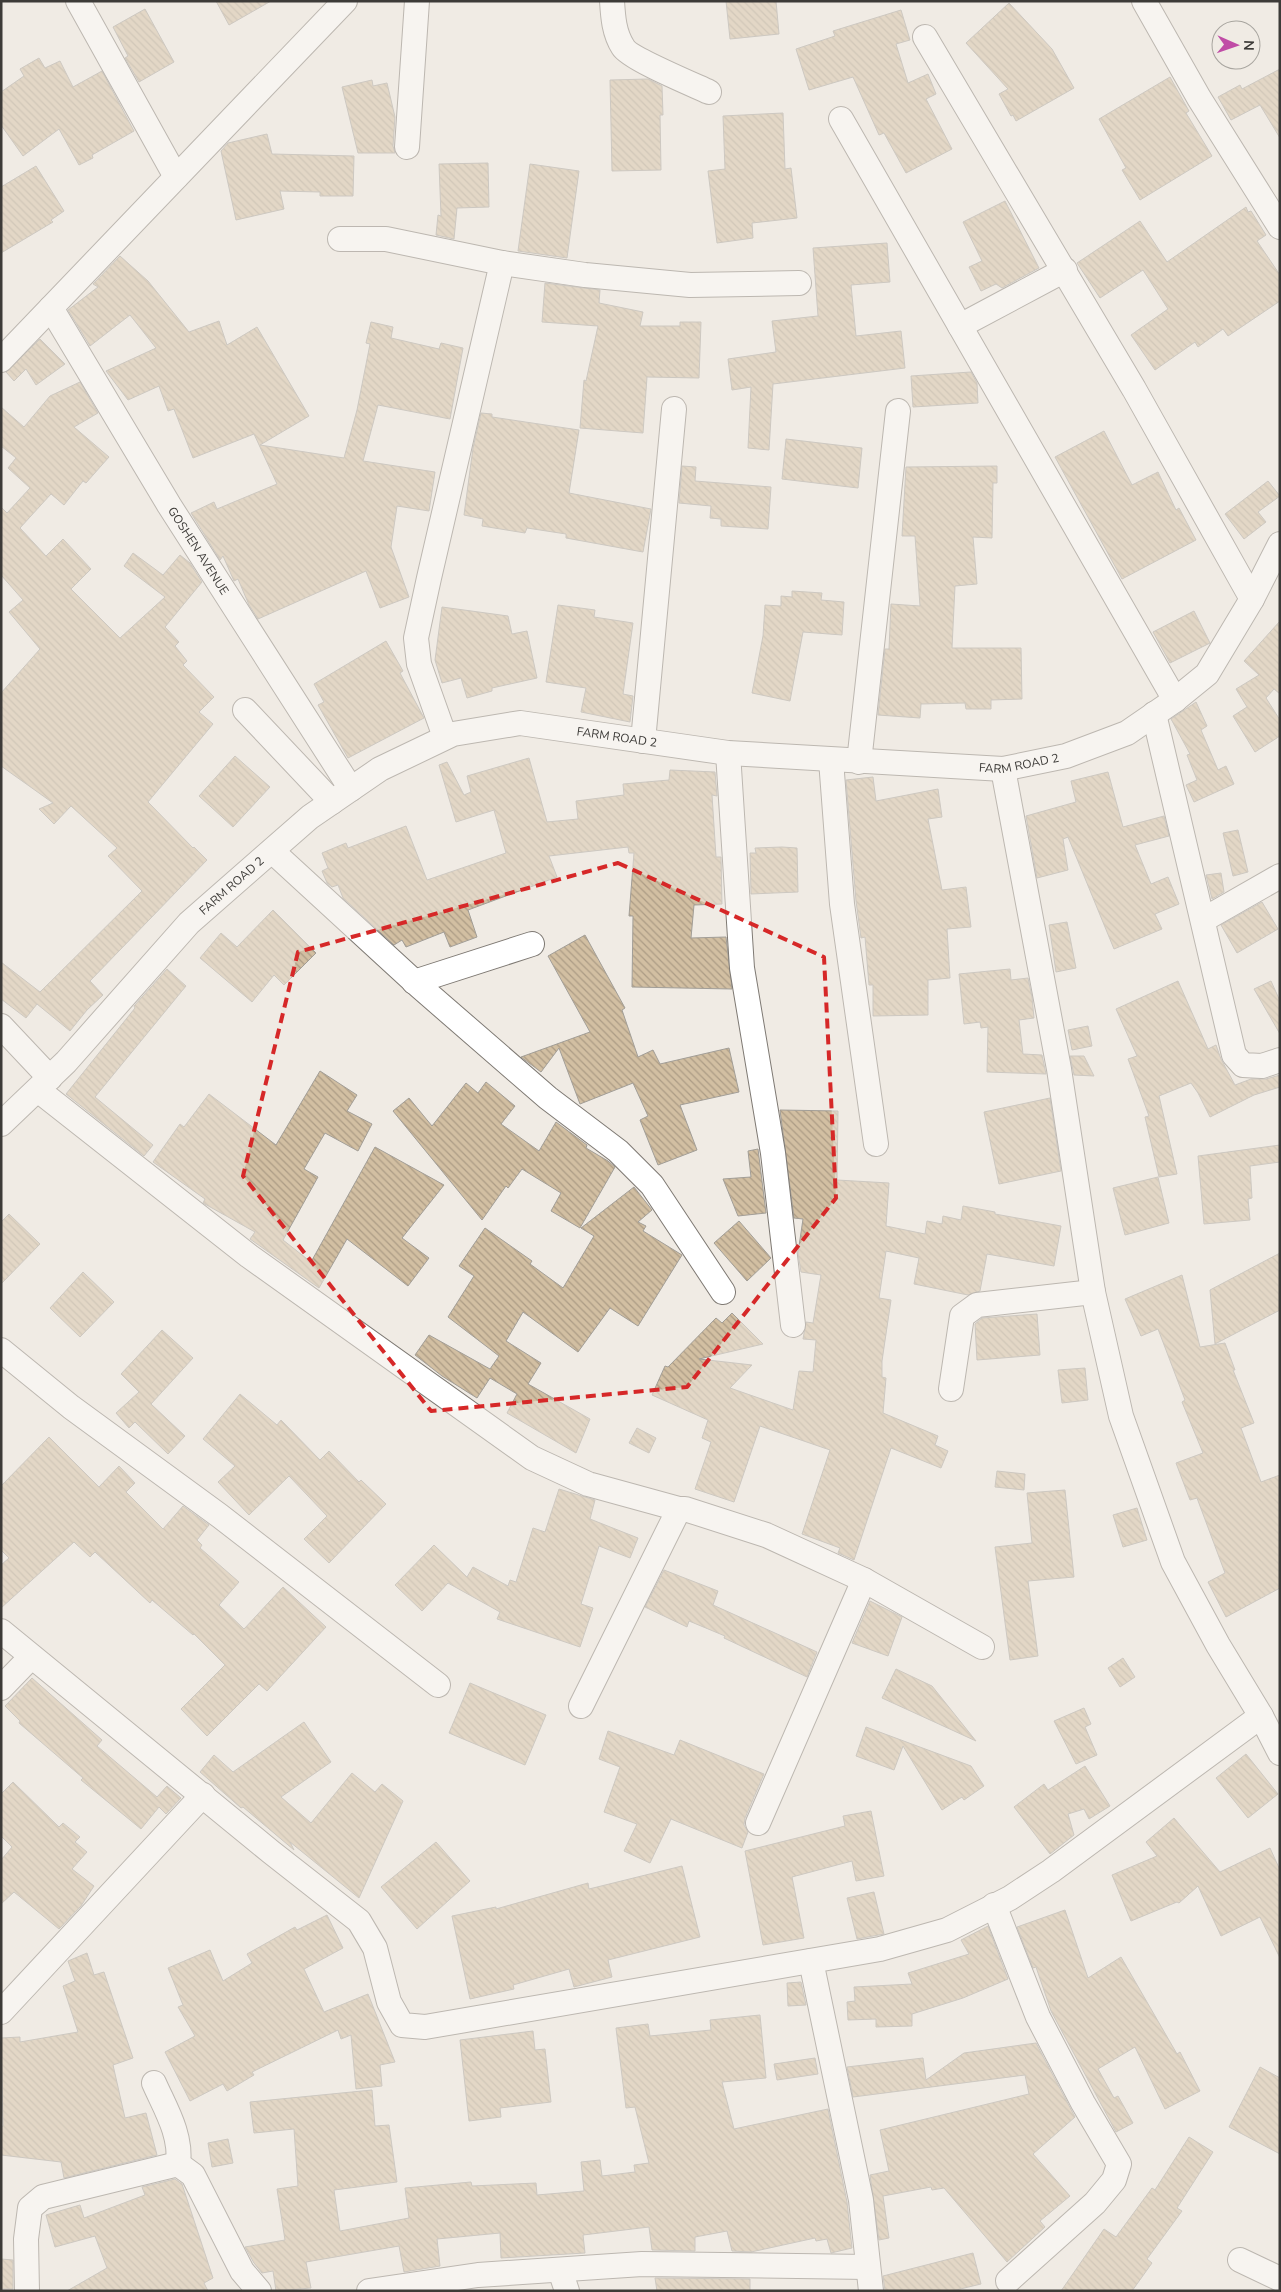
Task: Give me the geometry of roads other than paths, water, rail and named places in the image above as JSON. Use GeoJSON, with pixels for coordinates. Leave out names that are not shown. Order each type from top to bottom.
{"type":"FeatureCollection","features":[{"type":"Feature","properties":{"kind":"street"},"geometry":{"type":"LineString","coordinates":[[78,1],[176,177]]}},
{"type":"Feature","properties":{"kind":"street"},"geometry":{"type":"LineString","coordinates":[[1,360],[345,1]]}},
{"type":"Feature","properties":{"kind":"street"},"geometry":{"type":"LineString","coordinates":[[407,147],[417,1]]}},
{"type":"Feature","properties":{"kind":"street"},"geometry":{"type":"LineString","coordinates":[[612,1],[613,20],[623,48],[647,62],[709,92]]}},
{"type":"Feature","properties":{"kind":"street"},"geometry":{"type":"LineString","coordinates":[[1144,1],[1199,98],[1280,227]]}},
{"type":"Feature","properties":{"kind":"street"},"geometry":{"type":"LineString","coordinates":[[925,37],[1065,270],[1252,599]]}},
{"type":"Feature","properties":{"kind":"street"},"geometry":{"type":"LineString","coordinates":[[841,119],[1174,700]]}},
{"type":"Feature","properties":{"kind":"street"},"geometry":{"type":"LineString","coordinates":[[340,239],[386,239],[502,263],[585,275],[690,285],[799,283]]}},
{"type":"Feature","properties":{"kind":"street"},"geometry":{"type":"LineString","coordinates":[[445,737],[419,664],[416,638],[502,263]]}},
{"type":"Feature","properties":{"kind":"street"},"geometry":{"type":"LineString","coordinates":[[960,326],[1065,270]]}},
{"type":"Feature","properties":{"kind":"street","name":"GOSHEN AVENUE"},"geometry":{"type":"LineString","coordinates":[[51,308],[341,796]]}},
{"type":"Feature","properties":{"kind":"street"},"geometry":{"type":"LineString","coordinates":[[643,741],[674,409]]}},
{"type":"Feature","properties":{"kind":"street"},"geometry":{"type":"LineString","coordinates":[[859,762],[898,411]]}},
{"type":"Feature","properties":{"kind":"street","name":"FARM ROAD 2"},"geometry":{"type":"LineString","coordinates":[[1,1124],[44,1084],[189,923],[310,817],[380,769],[445,737],[520,723],[728,753],[859,762],[1003,769],[1066,756],[1127,733],[1207,674],[1252,599],[1280,544]]}},
{"type":"Feature","properties":{"kind":"street"},"geometry":{"type":"LineString","coordinates":[[244,710],[341,796]]}},
{"type":"Feature","properties":{"kind":"street"},"geometry":{"type":"LineString","coordinates":[[1154,714],[1234,1055],[1243,1064],[1262,1066],[1280,1060]]}},
{"type":"Feature","properties":{"kind":"street"},"geometry":{"type":"LineString","coordinates":[[728,753],[742,968],[772,1153],[793,1325]]}},
{"type":"Feature","properties":{"kind":"street"},"geometry":{"type":"LineString","coordinates":[[831,760],[842,904],[876,1144]]}},
{"type":"Feature","properties":{"kind":"street"},"geometry":{"type":"LineString","coordinates":[[1003,769],[1059,1069],[1093,1292],[1121,1416],[1173,1562],[1218,1645],[1261,1716],[1280,1753]]}},
{"type":"Feature","properties":{"kind":"street"},"geometry":{"type":"LineString","coordinates":[[272,851],[414,982],[548,1098],[618,1151],[646,1178],[723,1292]]}},
{"type":"Feature","properties":{"kind":"street"},"geometry":{"type":"LineString","coordinates":[[1202,920],[1280,876]]}},
{"type":"Feature","properties":{"kind":"street"},"geometry":{"type":"LineString","coordinates":[[414,982],[532,944]]}},
{"type":"Feature","properties":{"kind":"street"},"geometry":{"type":"LineString","coordinates":[[1,1026],[44,1084],[249,1256],[532,1458],[588,1484],[679,1510],[685,1509],[766,1535],[864,1580],[982,1647]]}},
{"type":"Feature","properties":{"kind":"street"},"geometry":{"type":"LineString","coordinates":[[951,1390],[962,1316],[977,1305],[1093,1292]]}},
{"type":"Feature","properties":{"kind":"street"},"geometry":{"type":"LineString","coordinates":[[1,1350],[71,1407],[220,1516],[438,1685]]}},
{"type":"Feature","properties":{"kind":"street"},"geometry":{"type":"LineString","coordinates":[[581,1706],[679,1510]]}},
{"type":"Feature","properties":{"kind":"street"},"geometry":{"type":"LineString","coordinates":[[758,1824],[864,1580]]}},
{"type":"Feature","properties":{"kind":"street"},"geometry":{"type":"LineString","coordinates":[[1,1631],[359,1921],[375,1948],[389,2002],[402,2025],[425,2027],[880,1949],[947,1930],[1051,1871],[1261,1716]]}},
{"type":"Feature","properties":{"kind":"street"},"geometry":{"type":"LineString","coordinates":[[1,1688],[31,1657]]}},
{"type":"Feature","properties":{"kind":"street"},"geometry":{"type":"LineString","coordinates":[[1,2012],[203,1795]]}},
{"type":"Feature","properties":{"kind":"street"},"geometry":{"type":"LineString","coordinates":[[994,1905],[1038,2018],[1083,2104],[1119,2164],[1114,2180],[1095,2203],[1008,2281]]}},
{"type":"Feature","properties":{"kind":"street"},"geometry":{"type":"LineString","coordinates":[[811,1961],[861,2200],[871,2291]]}},
{"type":"Feature","properties":{"kind":"street"},"geometry":{"type":"LineString","coordinates":[[154,2083],[177,2138],[180,2152],[178,2164]]}},
{"type":"Feature","properties":{"kind":"street"},"geometry":{"type":"LineString","coordinates":[[26,2291],[26,2239],[30,2208],[43,2197],[178,2164],[193,2175],[242,2271],[260,2291]]}},
{"type":"Feature","properties":{"kind":"street"},"geometry":{"type":"LineString","coordinates":[[1240,2260],[1280,2279]]}},
{"type":"Feature","properties":{"kind":"street"},"geometry":{"type":"LineString","coordinates":[[369,2291],[478,2276],[563,2280],[642,2264],[868,2266]]}}]}
